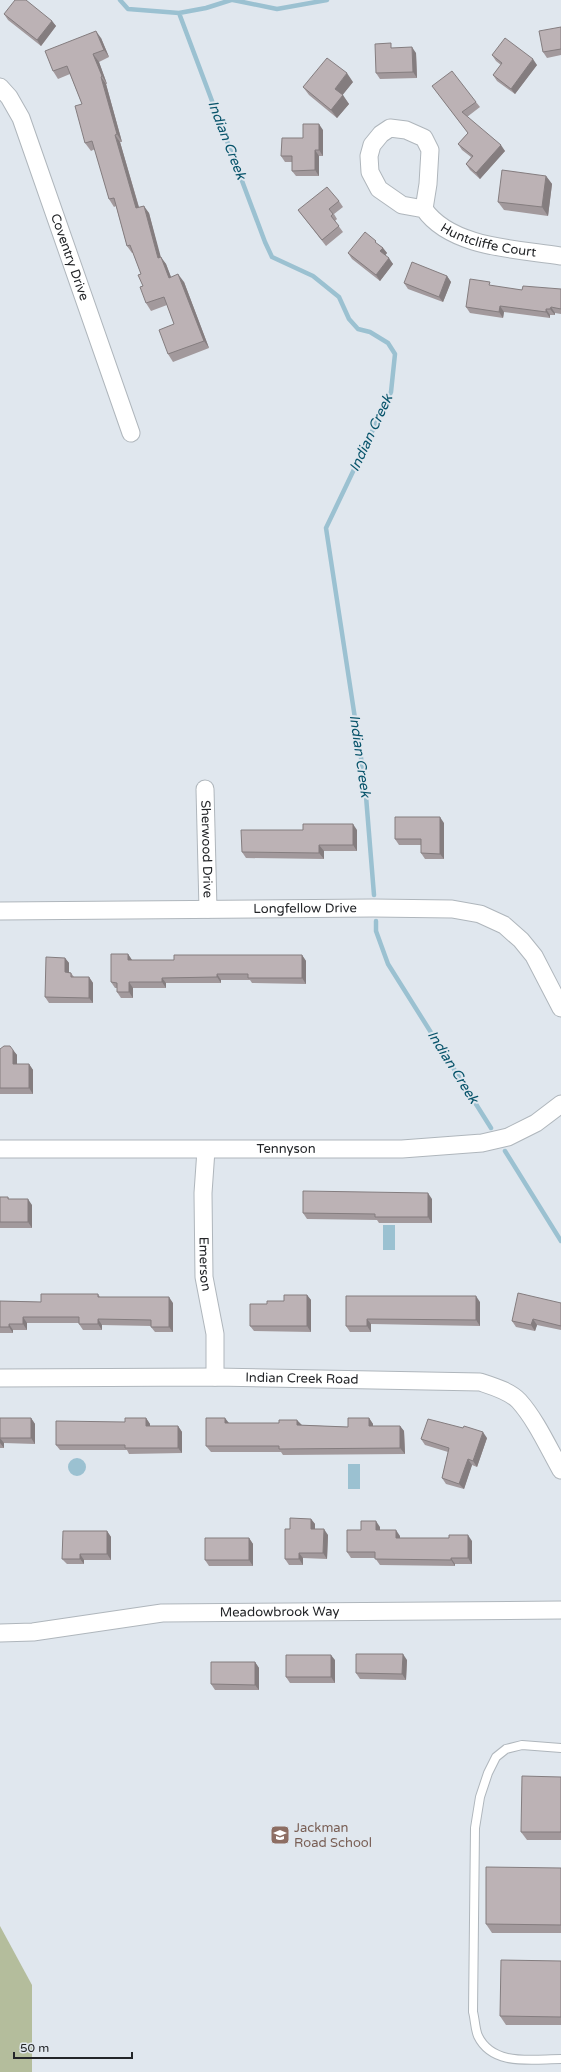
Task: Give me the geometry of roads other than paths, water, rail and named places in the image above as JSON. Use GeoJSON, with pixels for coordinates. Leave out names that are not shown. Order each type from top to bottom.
{"type":"FeatureCollection","features":[{"type":"Feature","properties":{"kind":"street","name":"Coventry Drive"},"geometry":{"type":"LineString","coordinates":[[0,86],[9,97],[21,118],[132,433]]}},
{"type":"Feature","properties":{"kind":"street"},"geometry":{"type":"LineString","coordinates":[[390,128],[406,130],[424,138],[430,150],[428,184],[424,209],[402,205],[379,188],[370,172],[369,156],[372,145],[390,128]]}},
{"type":"Feature","properties":{"kind":"street","name":"Huntcliffe Court"},"geometry":{"type":"LineString","coordinates":[[424,209],[431,219],[447,231],[470,240],[499,247],[561,256]]}},
{"type":"Feature","properties":{"kind":"street","name":"Sherwood Drive"},"geometry":{"type":"LineString","coordinates":[[205,789],[208,909]]}},
{"type":"Feature","properties":{"kind":"street","name":"Longfellow Drive"},"geometry":{"type":"LineString","coordinates":[[0,911],[452,909],[480,914],[504,924],[534,956],[561,1008]]}},
{"type":"Feature","properties":{"kind":"street","name":"Tennyson"},"geometry":{"type":"LineString","coordinates":[[0,1149],[402,1149],[482,1143],[508,1137],[536,1123],[561,1104]]}},
{"type":"Feature","properties":{"kind":"street","name":"Emerson"},"geometry":{"type":"LineString","coordinates":[[206,1150],[203,1193],[204,1277],[215,1334],[215,1377]]}},
{"type":"Feature","properties":{"kind":"street","name":"Indian Creek Road"},"geometry":{"type":"LineString","coordinates":[[0,1378],[215,1377],[480,1382],[500,1389],[518,1400],[532,1420],[561,1470]]}},
{"type":"Feature","properties":{"kind":"street","name":"Meadowbrook Way"},"geometry":{"type":"LineString","coordinates":[[0,1633],[32,1632],[162,1613],[561,1610]]}},
{"type":"Feature","properties":{"kind":"lane"},"geometry":{"type":"LineString","coordinates":[[561,1748],[522,1745],[506,1749],[496,1758],[488,1773],[480,1797],[475,1828],[474,2012],[477,2035],[488,2050],[504,2059],[561,2059]]}},
{"type":"Feature","properties":{"kind":"water"},"geometry":{"type":"Polygon","coordinates":[[[383,1225],[395,1225],[395,1250],[383,1250],[383,1225]]]}},
{"type":"Feature","properties":{"kind":"water"},"geometry":{"type":"Polygon","coordinates":[[[77,1458],[83,1461],[86,1467],[83,1473],[77,1476],[71,1473],[68,1467],[71,1461],[77,1458]]]}},
{"type":"Feature","properties":{"kind":"water"},"geometry":{"type":"Polygon","coordinates":[[[348,1464],[360,1464],[360,1489],[348,1489],[348,1464]]]}},
{"type":"Feature","properties":{"kind":"waterway","name":"Indian Creek"},"geometry":{"type":"LineString","coordinates":[[120,0],[128,9],[179,13],[272,257],[313,276],[339,297],[349,319],[358,329],[370,332],[388,343],[395,354],[391,392],[326,528],[365,784],[374,895]]}},
{"type":"Feature","properties":{"kind":"waterway"},"geometry":{"type":"LineString","coordinates":[[179,13],[206,8],[231,0]]}},
{"type":"Feature","properties":{"kind":"waterway"},"geometry":{"type":"LineString","coordinates":[[233,0],[277,9],[327,0]]}},
{"type":"Feature","properties":{"kind":"waterway","name":"Indian Creek"},"geometry":{"type":"LineString","coordinates":[[376,921],[376,931],[388,964],[491,1128]]}},
{"type":"Feature","properties":{"kind":"waterway","name":"Indian Creek"},"geometry":{"type":"LineString","coordinates":[[505,1151],[561,1241]]}},
{"type":"Feature","properties":{"kind":"place","name":"Jackman Road School"},"geometry":{"type":"Point","coordinates":[280,1835]}}]}
